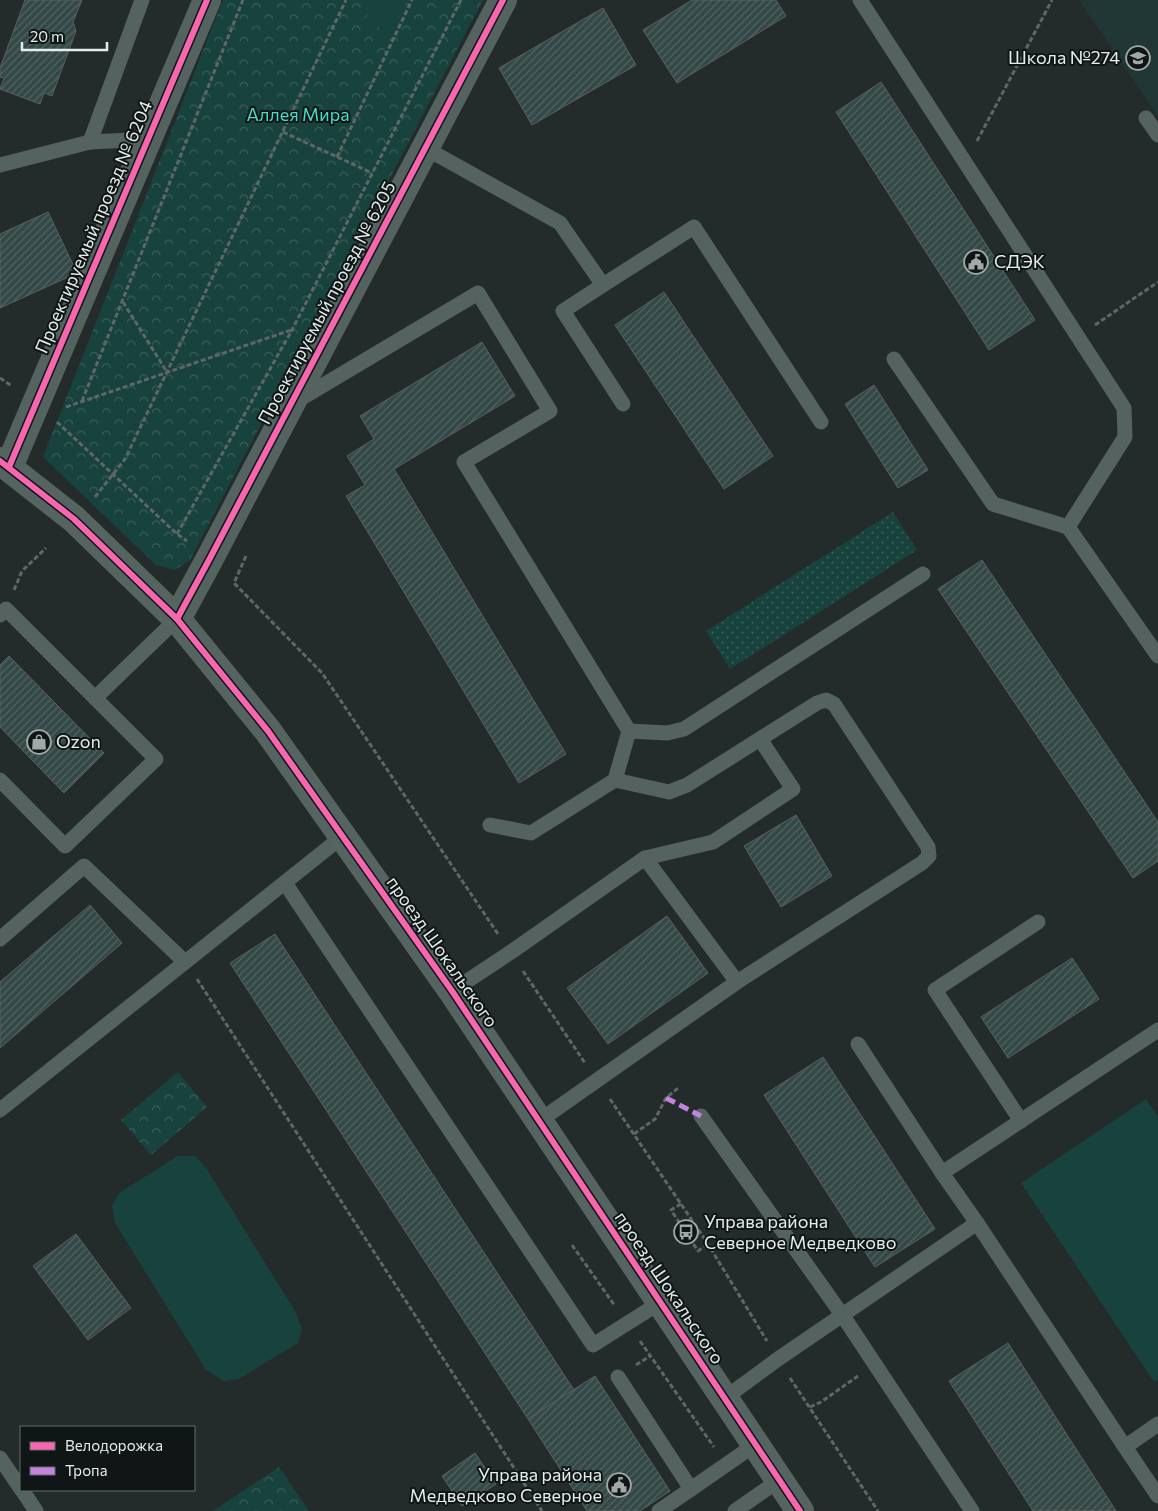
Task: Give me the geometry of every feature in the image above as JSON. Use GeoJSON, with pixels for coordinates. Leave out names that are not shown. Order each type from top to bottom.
{"type":"FeatureCollection","features":[{"type":"Feature","properties":{"kind":"street","name":"Проектируемый проезд № 6204"},"geometry":{"type":"LineString","coordinates":[[4,464],[207,0]]}},
{"type":"Feature","properties":{"kind":"street","name":"Проектируемый проезд № 6205"},"geometry":{"type":"LineString","coordinates":[[177,619],[503,0]]}},
{"type":"Feature","properties":{"kind":"street","name":"проезд Шокальского"},"geometry":{"type":"LineString","coordinates":[[4,464],[74,519],[177,619],[268,731],[452,991],[800,1511]]}},
{"type":"Feature","properties":{"kind":"lane"},"geometry":{"type":"LineString","coordinates":[[90,142],[142,0]]}},
{"type":"Feature","properties":{"kind":"lane"},"geometry":{"type":"LineString","coordinates":[[860,0],[1124,408],[1125,437],[1068,527]]}},
{"type":"Feature","properties":{"kind":"lane"},"geometry":{"type":"LineString","coordinates":[[1146,118],[1158,135]]}},
{"type":"Feature","properties":{"kind":"lane"},"geometry":{"type":"LineString","coordinates":[[0,166],[90,142],[130,140],[146,142]]}},
{"type":"Feature","properties":{"kind":"lane"},"geometry":{"type":"LineString","coordinates":[[425,148],[560,223],[603,285]]}},
{"type":"Feature","properties":{"kind":"lane"},"geometry":{"type":"LineString","coordinates":[[623,404],[563,311],[694,227],[821,422]]}},
{"type":"Feature","properties":{"kind":"lane"},"geometry":{"type":"LineString","coordinates":[[290,406],[478,293],[550,411],[464,462],[629,731],[615,780],[531,833],[490,824]]}},
{"type":"Feature","properties":{"kind":"lane"},"geometry":{"type":"LineString","coordinates":[[894,359],[993,504],[1068,527],[1158,656]]}},
{"type":"Feature","properties":{"kind":"lane"},"geometry":{"type":"LineString","coordinates":[[629,731],[667,733],[684,729],[923,574]]}},
{"type":"Feature","properties":{"kind":"lane"},"geometry":{"type":"LineString","coordinates":[[0,615],[6,609],[156,760],[65,846],[0,780]]}},
{"type":"Feature","properties":{"kind":"lane"},"geometry":{"type":"LineString","coordinates":[[95,698],[177,619]]}},
{"type":"Feature","properties":{"kind":"lane"},"geometry":{"type":"LineString","coordinates":[[539,1121],[737,982],[922,864],[929,856],[928,847],[834,704],[826,700],[817,702],[687,785],[669,792],[615,780]]}},
{"type":"Feature","properties":{"kind":"lane"},"geometry":{"type":"LineString","coordinates":[[452,991],[645,858],[713,842],[793,789],[760,739]]}},
{"type":"Feature","properties":{"kind":"lane"},"geometry":{"type":"LineString","coordinates":[[0,1110],[343,836]]}},
{"type":"Feature","properties":{"kind":"lane"},"geometry":{"type":"LineString","coordinates":[[645,858],[737,982]]}},
{"type":"Feature","properties":{"kind":"lane"},"geometry":{"type":"LineString","coordinates":[[0,939],[84,866],[185,962]]}},
{"type":"Feature","properties":{"kind":"lane"},"geometry":{"type":"LineString","coordinates":[[284,883],[593,1345],[661,1302]]}},
{"type":"Feature","properties":{"kind":"lane"},"geometry":{"type":"LineString","coordinates":[[1021,1121],[935,990],[1038,922]]}},
{"type":"Feature","properties":{"kind":"lane"},"geometry":{"type":"LineString","coordinates":[[942,1173],[1158,1030]]}},
{"type":"Feature","properties":{"kind":"lane"},"geometry":{"type":"LineString","coordinates":[[858,1044],[1158,1496]]}},
{"type":"Feature","properties":{"kind":"lane"},"geometry":{"type":"LineString","coordinates":[[701,1116],[843,1316],[972,1511]]}},
{"type":"Feature","properties":{"kind":"lane"},"geometry":{"type":"LineString","coordinates":[[725,1398],[778,1359],[977,1223]]}},
{"type":"Feature","properties":{"kind":"lane"},"geometry":{"type":"LineString","coordinates":[[618,1377],[692,1489]]}},
{"type":"Feature","properties":{"kind":"lane"},"geometry":{"type":"LineString","coordinates":[[1125,1447],[1158,1424]]}},
{"type":"Feature","properties":{"kind":"lane"},"geometry":{"type":"LineString","coordinates":[[659,1511],[756,1444]]}},
{"type":"Feature","properties":{"kind":"lane"},"geometry":{"type":"LineString","coordinates":[[0,1458],[20,1486]]}},
{"type":"Feature","properties":{"kind":"lane"},"geometry":{"type":"LineString","coordinates":[[735,1511],[779,1480]]}},
{"type":"Feature","properties":{"kind":"lane"},"geometry":{"type":"LineString","coordinates":[[23,1491],[36,1511]]}},
{"type":"Feature","properties":{"kind":"path"},"geometry":{"type":"LineString","coordinates":[[82,401],[243,0]]}},
{"type":"Feature","properties":{"kind":"path"},"geometry":{"type":"LineString","coordinates":[[95,497],[125,459],[346,0]]}},
{"type":"Feature","properties":{"kind":"path"},"geometry":{"type":"LineString","coordinates":[[337,157],[412,0]]}},
{"type":"Feature","properties":{"kind":"path"},"geometry":{"type":"LineString","coordinates":[[177,534],[292,330],[461,0]]}},
{"type":"Feature","properties":{"kind":"path"},"geometry":{"type":"LineString","coordinates":[[966,163],[1052,0]]}},
{"type":"Feature","properties":{"kind":"path"},"geometry":{"type":"LineString","coordinates":[[282,132],[372,173]]}},
{"type":"Feature","properties":{"kind":"path"},"geometry":{"type":"LineString","coordinates":[[1078,337],[1158,282]]}},
{"type":"Feature","properties":{"kind":"path"},"geometry":{"type":"LineString","coordinates":[[122,301],[167,372]]}},
{"type":"Feature","properties":{"kind":"path"},"geometry":{"type":"LineString","coordinates":[[65,407],[292,330]]}},
{"type":"Feature","properties":{"kind":"path"},"geometry":{"type":"LineString","coordinates":[[0,378],[15,388]]}},
{"type":"Feature","properties":{"kind":"path"},"geometry":{"type":"LineString","coordinates":[[55,420],[114,473],[177,534],[189,542]]}},
{"type":"Feature","properties":{"kind":"path"},"geometry":{"type":"LineString","coordinates":[[22,571],[46,548]]}},
{"type":"Feature","properties":{"kind":"path"},"geometry":{"type":"LineString","coordinates":[[249,548],[234,583],[322,673],[708,1244],[778,1359],[878,1511]]}},
{"type":"Feature","properties":{"kind":"path"},"geometry":{"type":"LineString","coordinates":[[185,962],[542,1511]]}},
{"type":"Feature","properties":{"kind":"path"},"geometry":{"type":"LineString","coordinates":[[634,1134],[655,1119],[666,1098],[678,1088]]}},
{"type":"Feature","properties":{"kind":"path"},"geometry":{"type":"LineString","coordinates":[[681,1204],[671,1210],[698,1251],[708,1244]]}},
{"type":"Feature","properties":{"kind":"path"},"geometry":{"type":"LineString","coordinates":[[572,1244],[617,1308]]}},
{"type":"Feature","properties":{"kind":"path"},"geometry":{"type":"LineString","coordinates":[[639,1340],[726,1464]]}},
{"type":"Feature","properties":{"kind":"path"},"geometry":{"type":"LineString","coordinates":[[810,1407],[848,1384]]}},
{"type":"Feature","properties":{"kind":"shaded area","name":"Школа №274"},"geometry":{"type":"Polygon","coordinates":[[[1079,0],[1158,0],[1158,116],[1079,0]]]}},
{"type":"Feature","properties":{"kind":"green space","name":"Аллея Мира"},"geometry":{"type":"Polygon","coordinates":[[[223,0],[483,0],[190,560],[175,570],[156,565],[43,457],[223,0]]]}},
{"type":"Feature","properties":{"kind":"green space"},"geometry":{"type":"Polygon","coordinates":[[[375,0],[407,0],[391,34],[365,20],[375,0]]]}},
{"type":"Feature","properties":{"kind":"green space"},"geometry":{"type":"Polygon","coordinates":[[[893,512],[917,550],[730,669],[706,631],[893,512]]]}},
{"type":"Feature","properties":{"kind":"green space"},"geometry":{"type":"Polygon","coordinates":[[[178,1072],[207,1107],[151,1155],[121,1120],[178,1072]]]}},
{"type":"Feature","properties":{"kind":"green space"},"geometry":{"type":"Polygon","coordinates":[[[1146,1099],[1158,1117],[1158,1379],[1154,1382],[1021,1183],[1146,1099]]]}},
{"type":"Feature","properties":{"kind":"green space"},"geometry":{"type":"Polygon","coordinates":[[[178,1156],[195,1156],[206,1168],[295,1311],[302,1329],[298,1343],[239,1379],[224,1381],[206,1370],[115,1223],[112,1206],[119,1193],[178,1156]]]}},
{"type":"Feature","properties":{"kind":"green space"},"geometry":{"type":"Polygon","coordinates":[[[279,1467],[309,1511],[213,1511],[279,1467]]]}},
{"type":"Feature","properties":{"kind":"building"},"geometry":{"type":"Polygon","coordinates":[[[25,0],[82,0],[73,22],[76,31],[52,96],[44,93],[40,104],[0,89],[4,78],[0,77],[0,68],[25,0]]]}},
{"type":"Feature","properties":{"kind":"building"},"geometry":{"type":"Polygon","coordinates":[[[692,0],[776,0],[786,16],[677,83],[643,30],[692,0]]]}},
{"type":"Feature","properties":{"kind":"building"},"geometry":{"type":"Polygon","coordinates":[[[603,8],[636,65],[532,125],[499,68],[603,8]]]}},
{"type":"Feature","properties":{"kind":"building"},"geometry":{"type":"Polygon","coordinates":[[[881,82],[1035,320],[989,350],[836,112],[881,82]]]}},
{"type":"Feature","properties":{"kind":"building"},"geometry":{"type":"Polygon","coordinates":[[[48,212],[77,273],[0,308],[0,234],[48,212]]]}},
{"type":"Feature","properties":{"kind":"building"},"geometry":{"type":"Polygon","coordinates":[[[664,292],[773,456],[724,489],[615,325],[664,292]]]}},
{"type":"Feature","properties":{"kind":"building"},"geometry":{"type":"Polygon","coordinates":[[[482,342],[515,396],[394,469],[566,754],[519,783],[346,496],[365,485],[347,456],[374,439],[360,416],[482,342]]]}},
{"type":"Feature","properties":{"kind":"building"},"geometry":{"type":"Polygon","coordinates":[[[874,385],[928,470],[898,488],[845,404],[874,385]]]}},
{"type":"Feature","properties":{"kind":"building"},"geometry":{"type":"Polygon","coordinates":[[[982,560],[1158,822],[1158,861],[1133,878],[938,589],[982,560]]]}},
{"type":"Feature","properties":{"kind":"building"},"geometry":{"type":"Polygon","coordinates":[[[9,656],[104,753],[64,793],[0,727],[0,665],[9,656]]]}},
{"type":"Feature","properties":{"kind":"building"},"geometry":{"type":"Polygon","coordinates":[[[796,815],[832,876],[781,907],[744,846],[796,815]]]}},
{"type":"Feature","properties":{"kind":"building"},"geometry":{"type":"Polygon","coordinates":[[[90,905],[122,943],[0,1048],[0,982],[90,905]]]}},
{"type":"Feature","properties":{"kind":"building"},"geometry":{"type":"Polygon","coordinates":[[[667,916],[708,973],[608,1044],[567,988],[667,916]]]}},
{"type":"Feature","properties":{"kind":"building"},"geometry":{"type":"Polygon","coordinates":[[[275,934],[574,1390],[528,1419],[230,963],[275,934]]]}},
{"type":"Feature","properties":{"kind":"building"},"geometry":{"type":"Polygon","coordinates":[[[1072,958],[1099,999],[1008,1058],[981,1017],[1072,958]]]}},
{"type":"Feature","properties":{"kind":"building"},"geometry":{"type":"Polygon","coordinates":[[[823,1057],[935,1229],[875,1267],[764,1095],[823,1057]]]}},
{"type":"Feature","properties":{"kind":"building"},"geometry":{"type":"Polygon","coordinates":[[[690,1219],[700,1233],[693,1238],[683,1224],[690,1219]]]}},
{"type":"Feature","properties":{"kind":"building"},"geometry":{"type":"Polygon","coordinates":[[[76,1234],[131,1308],[88,1340],[33,1266],[76,1234]]]}},
{"type":"Feature","properties":{"kind":"building"},"geometry":{"type":"Polygon","coordinates":[[[1008,1343],[1116,1511],[1033,1511],[949,1381],[1008,1343]]]}},
{"type":"Feature","properties":{"kind":"building"},"geometry":{"type":"Polygon","coordinates":[[[595,1376],[670,1491],[640,1511],[587,1511],[528,1419],[595,1376]]]}},
{"type":"Feature","properties":{"kind":"building"},"geometry":{"type":"Polygon","coordinates":[[[475,1453],[496,1484],[462,1506],[442,1476],[475,1453]]]}},
{"type":"Feature","properties":{"kind":"marked path"},"geometry":{"type":"LineString","coordinates":[[666,1098],[701,1116]]}},
{"type":"Feature","properties":{"kind":"cycle path"},"geometry":{"type":"LineString","coordinates":[[9,467],[207,0]]}},
{"type":"Feature","properties":{"kind":"cycle path"},"geometry":{"type":"LineString","coordinates":[[177,619],[503,0]]}},
{"type":"Feature","properties":{"kind":"cycle path"},"geometry":{"type":"LineString","coordinates":[[0,461],[74,519],[177,619],[268,731],[452,991],[800,1511]]}},
{"type":"Feature","properties":{"kind":"place","name":"Школа №274"},"geometry":{"type":"Point","coordinates":[1138,58]}},
{"type":"Feature","properties":{"kind":"place","name":"СДЭК"},"geometry":{"type":"Point","coordinates":[976,262]}},
{"type":"Feature","properties":{"kind":"place","name":"Ozon"},"geometry":{"type":"Point","coordinates":[39,742]}},
{"type":"Feature","properties":{"kind":"place","name":"Управа района Северное Медведково"},"geometry":{"type":"Point","coordinates":[686,1232]}},
{"type":"Feature","properties":{"kind":"place","name":"Управа района Медведково Северное"},"geometry":{"type":"Point","coordinates":[619,1485]}}]}
